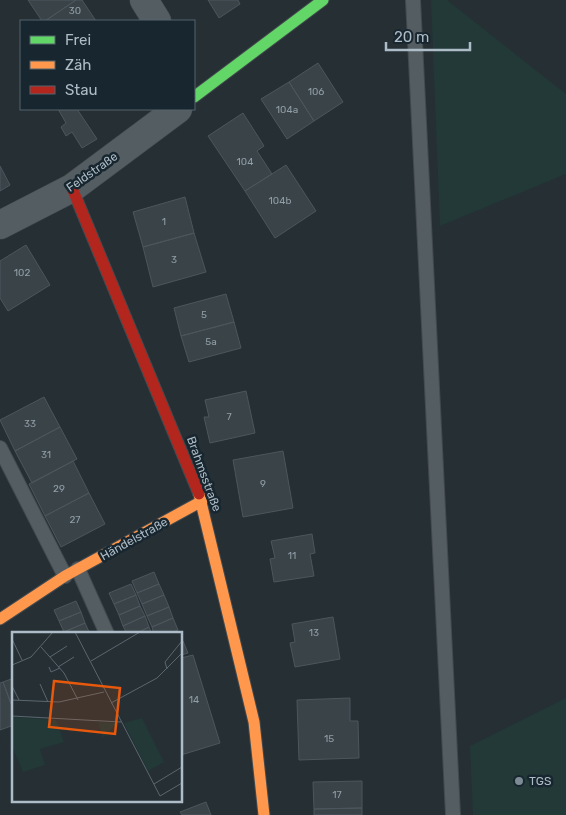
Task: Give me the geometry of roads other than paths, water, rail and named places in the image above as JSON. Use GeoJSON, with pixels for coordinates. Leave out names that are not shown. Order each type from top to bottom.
{"type":"FeatureCollection","features":[{"type":"Feature","properties":{"kind":"street"},"geometry":{"type":"LineString","coordinates":[[144,0],[156,20]]}},
{"type":"Feature","properties":{"kind":"street"},"geometry":{"type":"LineString","coordinates":[[196,90],[323,0]]}},
{"type":"Feature","properties":{"kind":"street","name":"Feldstraße"},"geometry":{"type":"LineString","coordinates":[[0,225],[72,188],[177,110]]}},
{"type":"Feature","properties":{"kind":"street","name":"Brahmsstraße"},"geometry":{"type":"LineString","coordinates":[[72,188],[202,501],[254,722],[264,815]]}},
{"type":"Feature","properties":{"kind":"street","name":"Händelstraße"},"geometry":{"type":"LineString","coordinates":[[0,620],[65,576],[202,501]]}},
{"type":"Feature","properties":{"kind":"lane"},"geometry":{"type":"LineString","coordinates":[[412,0],[454,815]]}},
{"type":"Feature","properties":{"kind":"lane"},"geometry":{"type":"LineString","coordinates":[[0,448],[65,576]]}},
{"type":"Feature","properties":{"kind":"lane"},"geometry":{"type":"LineString","coordinates":[[78,569],[106,632]]}},
{"type":"Feature","properties":{"kind":"place","name":"TGS"},"geometry":{"type":"Point","coordinates":[519,781]}}]}
